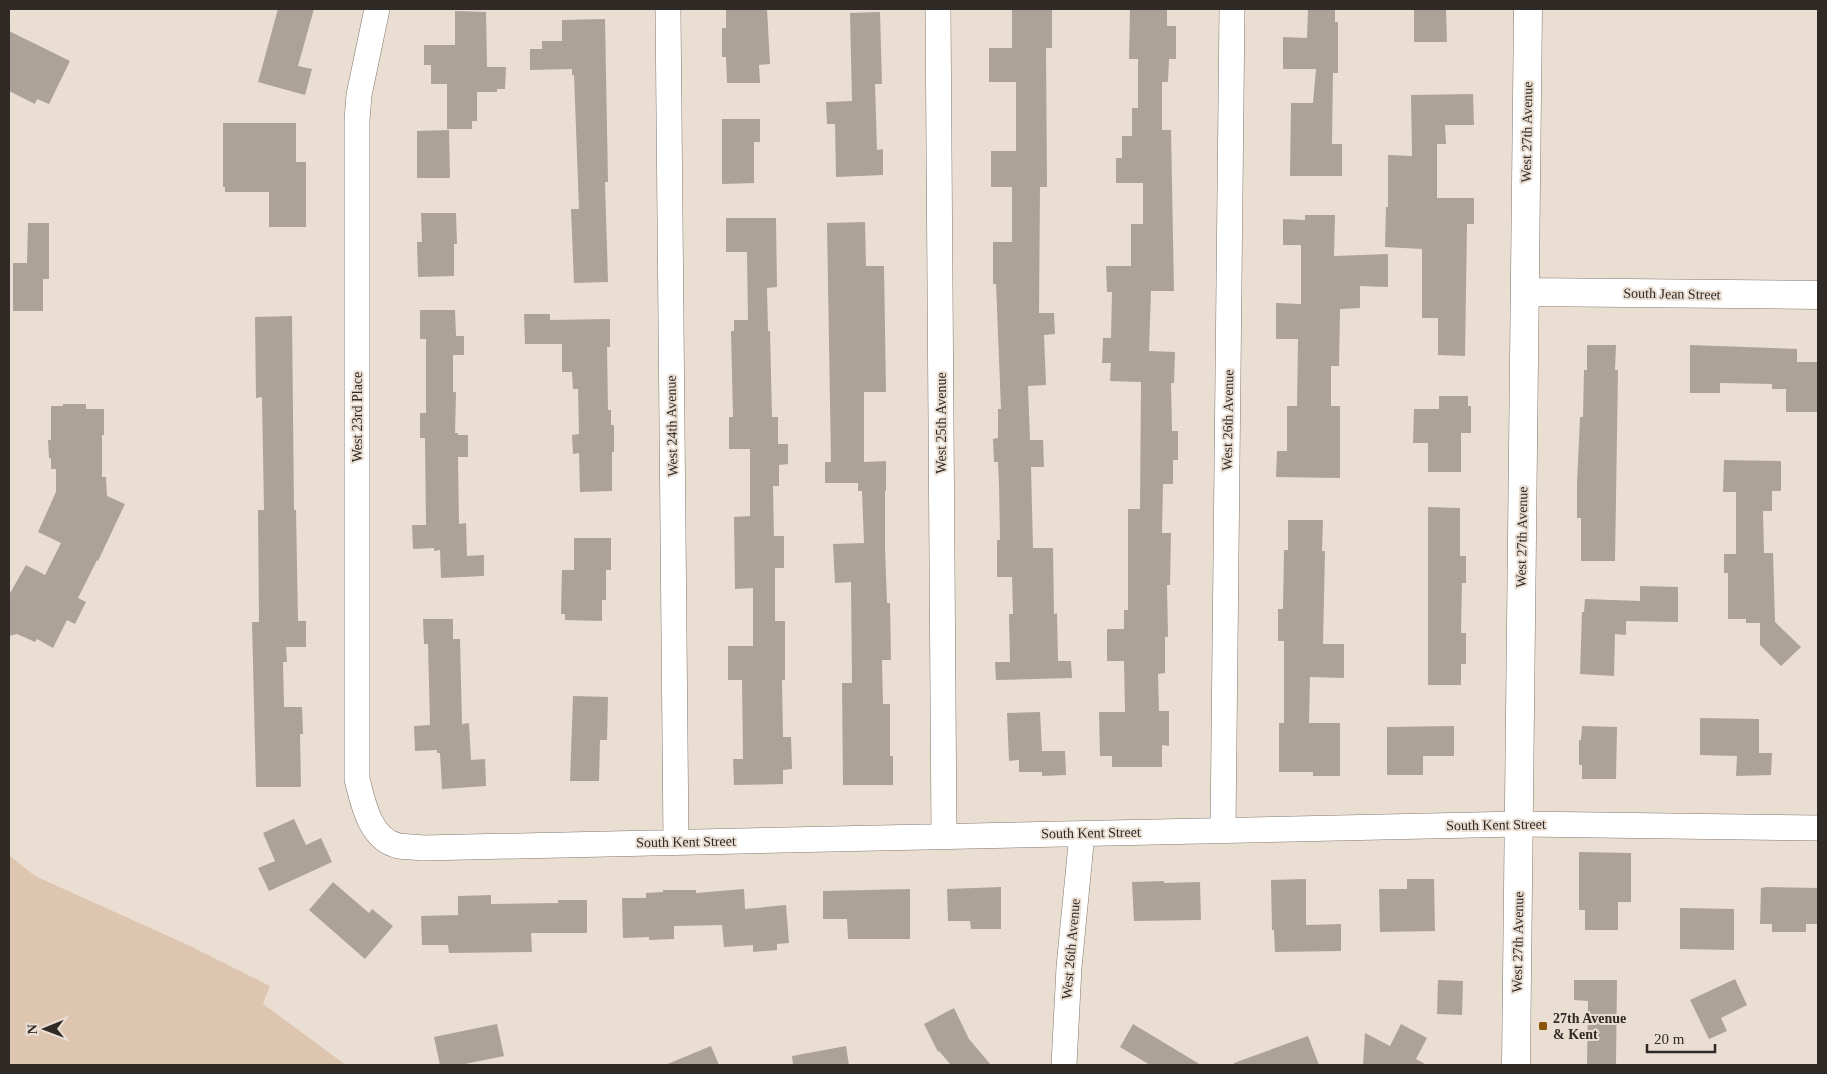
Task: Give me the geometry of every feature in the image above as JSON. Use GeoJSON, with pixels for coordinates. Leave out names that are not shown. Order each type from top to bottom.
{"type":"FeatureCollection","features":[{"type":"Feature","properties":{"kind":"main road","name":"West 27th Avenue"},"geometry":{"type":"LineString","coordinates":[[1516,1065],[1528,9]]}},
{"type":"Feature","properties":{"kind":"main road","name":"South Jean Street"},"geometry":{"type":"LineString","coordinates":[[1525,292],[1818,295]]}},
{"type":"Feature","properties":{"kind":"street","name":"West 23rd Place"},"geometry":{"type":"LineString","coordinates":[[372,825],[357,779],[357,120],[359,95],[377,9]]}},
{"type":"Feature","properties":{"kind":"street","name":"West 24th Avenue"},"geometry":{"type":"LineString","coordinates":[[668,9],[676,842]]}},
{"type":"Feature","properties":{"kind":"street","name":"West 25th Avenue"},"geometry":{"type":"LineString","coordinates":[[938,9],[944,836]]}},
{"type":"Feature","properties":{"kind":"street","name":"West 26th Avenue"},"geometry":{"type":"LineString","coordinates":[[1223,830],[1232,9]]}},
{"type":"Feature","properties":{"kind":"street","name":"South Kent Street"},"geometry":{"type":"LineString","coordinates":[[372,825],[384,839],[398,846],[423,848],[1519,824],[1818,828]]}},
{"type":"Feature","properties":{"kind":"street","name":"West 26th Avenue"},"geometry":{"type":"LineString","coordinates":[[1064,1065],[1068,967],[1082,834]]}},
{"type":"Feature","properties":{"kind":"shaded area"},"geometry":{"type":"Polygon","coordinates":[[[9,855],[35,876],[188,945],[270,986],[263,1004],[346,1065],[9,1065],[9,855]]]}},
{"type":"Feature","properties":{"kind":"building"},"geometry":{"type":"Polygon","coordinates":[[[278,9],[314,9],[298,66],[312,69],[305,95],[258,82],[278,9]]]}},
{"type":"Feature","properties":{"kind":"building"},"geometry":{"type":"Polygon","coordinates":[[[726,9],[767,9],[770,64],[759,65],[760,83],[727,83],[726,57],[722,57],[722,28],[726,28],[726,9]]]}},
{"type":"Feature","properties":{"kind":"building"},"geometry":{"type":"Polygon","coordinates":[[[1130,9],[1167,9],[1167,26],[1176,26],[1176,59],[1169,59],[1168,82],[1162,82],[1162,130],[1171,130],[1174,291],[1151,291],[1149,351],[1175,352],[1174,383],[1171,383],[1172,431],[1178,431],[1178,460],[1173,460],[1173,484],[1163,484],[1162,533],[1171,533],[1170,585],[1167,585],[1168,637],[1165,637],[1165,673],[1158,674],[1159,711],[1169,711],[1169,746],[1162,745],[1162,767],[1112,767],[1112,756],[1100,756],[1099,712],[1125,712],[1124,661],[1107,661],[1107,629],[1124,629],[1124,610],[1128,610],[1128,509],[1140,509],[1141,382],[1110,381],[1111,363],[1102,363],[1103,338],[1111,338],[1112,292],[1107,292],[1106,266],[1131,266],[1131,224],[1143,224],[1143,183],[1116,183],[1116,158],[1122,158],[1122,136],[1132,136],[1132,108],[1138,108],[1138,59],[1129,59],[1130,9]]]}},
{"type":"Feature","properties":{"kind":"building"},"geometry":{"type":"Polygon","coordinates":[[[1308,9],[1335,9],[1335,22],[1338,22],[1338,73],[1333,73],[1332,144],[1342,144],[1342,176],[1290,176],[1291,103],[1313,103],[1316,69],[1283,69],[1283,37],[1307,38],[1308,9]]]}},
{"type":"Feature","properties":{"kind":"building"},"geometry":{"type":"Polygon","coordinates":[[[1414,9],[1446,9],[1447,42],[1414,42],[1414,9]]]}},
{"type":"Feature","properties":{"kind":"building"},"geometry":{"type":"Polygon","coordinates":[[[1012,10],[1052,10],[1052,48],[1046,48],[1047,187],[1040,187],[1039,313],[1054,313],[1055,334],[1044,335],[1046,385],[1028,386],[1030,440],[1043,440],[1044,467],[1031,467],[1033,548],[1053,548],[1054,614],[1057,613],[1058,661],[1071,661],[1072,678],[996,680],[995,662],[1010,662],[1009,614],[1013,614],[1012,577],[997,577],[997,540],[1000,540],[999,485],[998,462],[994,462],[993,439],[998,438],[998,409],[1001,409],[996,284],[993,284],[993,242],[1012,242],[1012,187],[991,187],[991,151],[1016,151],[1016,82],[989,82],[989,48],[1012,48],[1012,10]]]}},
{"type":"Feature","properties":{"kind":"building"},"geometry":{"type":"Polygon","coordinates":[[[455,11],[486,12],[487,67],[506,67],[505,89],[497,89],[497,92],[477,92],[477,121],[472,121],[472,129],[447,129],[447,84],[431,84],[431,65],[424,65],[424,45],[455,45],[455,11]]]}},
{"type":"Feature","properties":{"kind":"building"},"geometry":{"type":"Polygon","coordinates":[[[880,12],[882,84],[875,84],[877,150],[883,149],[883,175],[836,177],[835,124],[827,124],[826,102],[852,101],[850,13],[880,12]]]}},
{"type":"Feature","properties":{"kind":"building"},"geometry":{"type":"Polygon","coordinates":[[[605,19],[608,182],[605,182],[608,282],[574,283],[571,209],[579,209],[574,75],[572,75],[572,69],[530,70],[530,49],[542,49],[542,41],[562,41],[562,20],[605,19]]]}},
{"type":"Feature","properties":{"kind":"building"},"geometry":{"type":"Polygon","coordinates":[[[9,31],[70,61],[49,104],[37,99],[35,104],[9,91],[9,31]]]}},
{"type":"Feature","properties":{"kind":"building"},"geometry":{"type":"Polygon","coordinates":[[[1473,94],[1474,125],[1445,125],[1446,144],[1437,144],[1437,198],[1474,198],[1474,224],[1467,224],[1465,356],[1438,355],[1438,318],[1422,318],[1422,249],[1385,247],[1386,207],[1388,207],[1388,155],[1412,156],[1411,95],[1473,94]]]}},
{"type":"Feature","properties":{"kind":"building"},"geometry":{"type":"Polygon","coordinates":[[[722,119],[760,119],[760,142],[754,142],[754,183],[722,184],[722,119]]]}},
{"type":"Feature","properties":{"kind":"building"},"geometry":{"type":"Polygon","coordinates":[[[223,123],[296,123],[296,162],[306,162],[306,227],[269,227],[269,192],[225,192],[225,187],[223,187],[223,123]]]}},
{"type":"Feature","properties":{"kind":"building"},"geometry":{"type":"Polygon","coordinates":[[[449,130],[450,178],[417,178],[417,131],[449,130]]]}},
{"type":"Feature","properties":{"kind":"building"},"geometry":{"type":"Polygon","coordinates":[[[421,213],[456,213],[457,244],[454,244],[454,276],[418,277],[417,242],[422,242],[421,213]]]}},
{"type":"Feature","properties":{"kind":"building"},"geometry":{"type":"Polygon","coordinates":[[[1305,215],[1335,215],[1334,256],[1388,254],[1388,287],[1360,286],[1360,308],[1340,309],[1339,366],[1331,366],[1331,406],[1340,406],[1340,478],[1276,477],[1277,451],[1287,451],[1287,406],[1297,406],[1298,339],[1276,339],[1276,303],[1301,304],[1301,245],[1283,245],[1283,219],[1305,220],[1305,215]]]}},
{"type":"Feature","properties":{"kind":"building"},"geometry":{"type":"Polygon","coordinates":[[[726,218],[776,218],[777,287],[767,288],[772,417],[778,417],[778,444],[788,444],[788,464],[779,465],[779,486],[773,486],[774,536],[784,536],[784,568],[775,568],[775,621],[785,621],[785,680],[782,680],[783,737],[791,737],[792,769],[783,770],[783,784],[734,785],[733,759],[743,759],[742,680],[728,680],[728,646],[753,646],[753,588],[735,589],[734,517],[750,516],[750,449],[729,449],[729,417],[733,417],[731,331],[734,331],[734,320],[748,320],[747,252],[726,252],[726,218]]]}},
{"type":"Feature","properties":{"kind":"building"},"geometry":{"type":"Polygon","coordinates":[[[865,222],[866,266],[884,266],[886,392],[864,392],[864,462],[886,461],[885,548],[887,603],[890,603],[891,660],[882,660],[883,704],[890,704],[890,756],[893,756],[893,785],[843,785],[842,683],[852,683],[851,582],[835,583],[833,544],[864,543],[862,491],[858,491],[858,483],[825,483],[825,462],[831,462],[827,223],[865,222]]]}},
{"type":"Feature","properties":{"kind":"building"},"geometry":{"type":"Polygon","coordinates":[[[28,223],[49,223],[49,279],[43,279],[43,311],[13,311],[13,263],[27,263],[28,223]]]}},
{"type":"Feature","properties":{"kind":"building"},"geometry":{"type":"Polygon","coordinates":[[[420,310],[455,310],[456,336],[464,336],[464,355],[453,355],[453,392],[456,392],[455,433],[458,433],[458,435],[468,435],[468,457],[458,457],[459,524],[466,523],[467,556],[484,555],[484,576],[441,578],[440,550],[434,551],[434,548],[413,549],[412,525],[426,525],[425,438],[420,438],[420,413],[426,413],[426,339],[420,339],[420,310]]]}},
{"type":"Feature","properties":{"kind":"building"},"geometry":{"type":"Polygon","coordinates":[[[524,314],[550,314],[550,320],[610,319],[610,347],[607,347],[608,410],[611,410],[611,425],[614,425],[612,491],[580,492],[579,453],[573,454],[572,435],[579,434],[578,389],[573,389],[572,372],[562,372],[562,344],[525,344],[524,314]]]}},
{"type":"Feature","properties":{"kind":"building"},"geometry":{"type":"Polygon","coordinates":[[[292,316],[294,510],[296,510],[298,621],[306,621],[306,647],[286,647],[287,662],[283,662],[284,707],[302,707],[303,734],[300,734],[301,787],[256,787],[252,622],[259,622],[258,510],[264,510],[262,397],[256,398],[255,317],[292,316]]]}},
{"type":"Feature","properties":{"kind":"building"},"geometry":{"type":"Polygon","coordinates":[[[1587,345],[1616,345],[1615,370],[1618,370],[1615,561],[1581,561],[1581,518],[1577,518],[1577,484],[1580,417],[1583,417],[1584,370],[1587,370],[1587,345]]]}},
{"type":"Feature","properties":{"kind":"building"},"geometry":{"type":"Polygon","coordinates":[[[1690,345],[1797,349],[1797,362],[1817,362],[1817,412],[1786,412],[1786,389],[1772,389],[1772,384],[1720,383],[1720,393],[1690,393],[1690,345]]]}},
{"type":"Feature","properties":{"kind":"building"},"geometry":{"type":"Polygon","coordinates":[[[1439,396],[1468,396],[1468,406],[1471,406],[1471,433],[1461,433],[1461,472],[1428,472],[1428,443],[1413,443],[1414,409],[1439,409],[1439,396]]]}},
{"type":"Feature","properties":{"kind":"building"},"geometry":{"type":"Polygon","coordinates":[[[63,404],[86,404],[86,409],[104,409],[102,477],[106,477],[107,496],[125,504],[78,598],[86,602],[75,624],[67,620],[53,648],[37,639],[35,642],[17,634],[9,636],[9,595],[26,565],[45,575],[61,543],[38,532],[56,492],[56,469],[51,469],[51,458],[49,458],[48,440],[51,440],[51,406],[63,406],[63,404]]]}},
{"type":"Feature","properties":{"kind":"building"},"geometry":{"type":"Polygon","coordinates":[[[1724,460],[1781,461],[1781,491],[1772,491],[1772,511],[1763,511],[1764,553],[1773,553],[1775,622],[1801,647],[1781,666],[1760,645],[1760,623],[1746,623],[1746,619],[1728,619],[1728,573],[1724,573],[1724,554],[1736,554],[1736,492],[1723,492],[1724,460]]]}},
{"type":"Feature","properties":{"kind":"building"},"geometry":{"type":"Polygon","coordinates":[[[1428,507],[1460,508],[1460,556],[1466,556],[1466,583],[1462,583],[1461,633],[1466,633],[1466,664],[1461,664],[1461,685],[1428,685],[1428,507]]]}},
{"type":"Feature","properties":{"kind":"building"},"geometry":{"type":"Polygon","coordinates":[[[1288,520],[1323,520],[1322,551],[1325,551],[1323,644],[1344,644],[1344,678],[1310,677],[1309,723],[1340,723],[1340,776],[1313,776],[1313,772],[1279,772],[1279,723],[1284,723],[1284,641],[1278,641],[1278,609],[1283,609],[1284,550],[1288,550],[1288,520]]]}},
{"type":"Feature","properties":{"kind":"building"},"geometry":{"type":"Polygon","coordinates":[[[574,538],[611,538],[611,570],[606,570],[606,600],[602,600],[602,621],[565,620],[565,614],[561,614],[562,570],[574,570],[574,538]]]}},
{"type":"Feature","properties":{"kind":"building"},"geometry":{"type":"Polygon","coordinates":[[[1640,586],[1678,587],[1678,622],[1626,621],[1626,635],[1615,634],[1614,676],[1580,674],[1582,612],[1584,612],[1585,599],[1640,601],[1640,586]]]}},
{"type":"Feature","properties":{"kind":"building"},"geometry":{"type":"Polygon","coordinates":[[[423,619],[453,619],[453,639],[460,639],[462,724],[469,723],[471,760],[485,759],[486,786],[442,789],[440,753],[437,753],[437,750],[415,751],[414,726],[430,725],[428,644],[424,644],[423,619]]]}},
{"type":"Feature","properties":{"kind":"building"},"geometry":{"type":"Polygon","coordinates":[[[573,696],[608,697],[607,740],[600,740],[599,781],[570,781],[573,696]]]}},
{"type":"Feature","properties":{"kind":"building"},"geometry":{"type":"Polygon","coordinates":[[[1040,712],[1042,751],[1065,751],[1066,775],[1042,776],[1042,772],[1019,772],[1019,760],[1009,761],[1007,713],[1040,712]]]}},
{"type":"Feature","properties":{"kind":"building"},"geometry":{"type":"Polygon","coordinates":[[[1700,718],[1759,719],[1759,753],[1772,753],[1771,775],[1736,776],[1737,756],[1700,755],[1700,718]]]}},
{"type":"Feature","properties":{"kind":"building"},"geometry":{"type":"Polygon","coordinates":[[[1454,726],[1454,756],[1423,756],[1423,775],[1387,775],[1387,727],[1454,726]]]}},
{"type":"Feature","properties":{"kind":"building"},"geometry":{"type":"Polygon","coordinates":[[[1582,726],[1617,727],[1616,779],[1582,779],[1582,765],[1579,765],[1579,740],[1581,740],[1582,726]]]}},
{"type":"Feature","properties":{"kind":"building"},"geometry":{"type":"Polygon","coordinates":[[[294,819],[306,845],[321,838],[332,862],[269,891],[258,868],[275,861],[263,833],[294,819]]]}},
{"type":"Feature","properties":{"kind":"building"},"geometry":{"type":"Polygon","coordinates":[[[1579,852],[1631,853],[1631,902],[1618,902],[1618,930],[1585,930],[1585,910],[1579,910],[1579,852]]]}},
{"type":"Feature","properties":{"kind":"building"},"geometry":{"type":"Polygon","coordinates":[[[1306,879],[1306,925],[1341,924],[1341,951],[1275,952],[1274,930],[1272,930],[1271,880],[1306,879]]]}},
{"type":"Feature","properties":{"kind":"building"},"geometry":{"type":"Polygon","coordinates":[[[1407,879],[1434,879],[1435,931],[1380,932],[1379,889],[1407,889],[1407,879]]]}},
{"type":"Feature","properties":{"kind":"building"},"geometry":{"type":"Polygon","coordinates":[[[1164,881],[1164,883],[1200,882],[1201,920],[1134,921],[1132,882],[1164,881]]]}},
{"type":"Feature","properties":{"kind":"building"},"geometry":{"type":"Polygon","coordinates":[[[333,882],[369,913],[372,909],[393,926],[365,959],[309,910],[333,882]]]}},
{"type":"Feature","properties":{"kind":"building"},"geometry":{"type":"Polygon","coordinates":[[[1001,887],[1001,929],[971,929],[970,921],[948,921],[947,889],[1001,887]]]}},
{"type":"Feature","properties":{"kind":"building"},"geometry":{"type":"Polygon","coordinates":[[[1761,888],[1818,888],[1818,924],[1806,924],[1806,932],[1772,932],[1772,924],[1760,924],[1761,888]]]}},
{"type":"Feature","properties":{"kind":"building"},"geometry":{"type":"Polygon","coordinates":[[[744,889],[745,909],[786,905],[789,943],[777,944],[777,950],[753,952],[753,945],[724,947],[722,925],[674,926],[674,939],[649,940],[649,937],[623,938],[622,898],[646,898],[646,893],[663,892],[663,890],[696,890],[696,893],[744,889]]]}},
{"type":"Feature","properties":{"kind":"building"},"geometry":{"type":"Polygon","coordinates":[[[910,889],[910,939],[848,939],[847,919],[823,919],[823,891],[910,889]]]}},
{"type":"Feature","properties":{"kind":"building"},"geometry":{"type":"Polygon","coordinates":[[[491,895],[491,904],[558,903],[558,900],[587,900],[587,933],[531,933],[532,952],[449,953],[448,945],[422,945],[421,916],[458,915],[458,896],[491,895]]]}},
{"type":"Feature","properties":{"kind":"building"},"geometry":{"type":"Polygon","coordinates":[[[1680,908],[1734,909],[1734,950],[1680,949],[1680,908]]]}},
{"type":"Feature","properties":{"kind":"building"},"geometry":{"type":"Polygon","coordinates":[[[1735,979],[1747,1005],[1721,1018],[1727,1031],[1709,1039],[1690,1000],[1735,979]]]}},
{"type":"Feature","properties":{"kind":"building"},"geometry":{"type":"Polygon","coordinates":[[[1438,980],[1463,981],[1462,1015],[1437,1014],[1438,980]]]}},
{"type":"Feature","properties":{"kind":"building"},"geometry":{"type":"Polygon","coordinates":[[[1574,980],[1617,980],[1616,1065],[1587,1065],[1588,1001],[1574,1000],[1574,980]]]}},
{"type":"Feature","properties":{"kind":"building"},"geometry":{"type":"Polygon","coordinates":[[[954,1008],[969,1039],[991,1065],[951,1065],[938,1052],[924,1024],[954,1008]]]}},
{"type":"Feature","properties":{"kind":"building"},"geometry":{"type":"Polygon","coordinates":[[[497,1024],[504,1056],[460,1065],[440,1065],[434,1037],[497,1024]]]}},
{"type":"Feature","properties":{"kind":"building"},"geometry":{"type":"Polygon","coordinates":[[[1133,1024],[1201,1065],[1150,1065],[1120,1047],[1133,1024]]]}},
{"type":"Feature","properties":{"kind":"building"},"geometry":{"type":"Polygon","coordinates":[[[1401,1024],[1427,1038],[1416,1059],[1427,1065],[1363,1065],[1365,1033],[1390,1046],[1401,1024]]]}},
{"type":"Feature","properties":{"kind":"building"},"geometry":{"type":"Polygon","coordinates":[[[1308,1036],[1319,1065],[1234,1065],[1234,1063],[1308,1036]]]}},
{"type":"Feature","properties":{"kind":"building"},"geometry":{"type":"Polygon","coordinates":[[[711,1046],[719,1065],[665,1065],[711,1046]]]}},
{"type":"Feature","properties":{"kind":"building"},"geometry":{"type":"Polygon","coordinates":[[[846,1046],[849,1065],[793,1065],[792,1056],[846,1046]]]}},
{"type":"Feature","properties":{"kind":"place","name":"27th Avenue & Kent"},"geometry":{"type":"Point","coordinates":[1543,1026]}}]}
